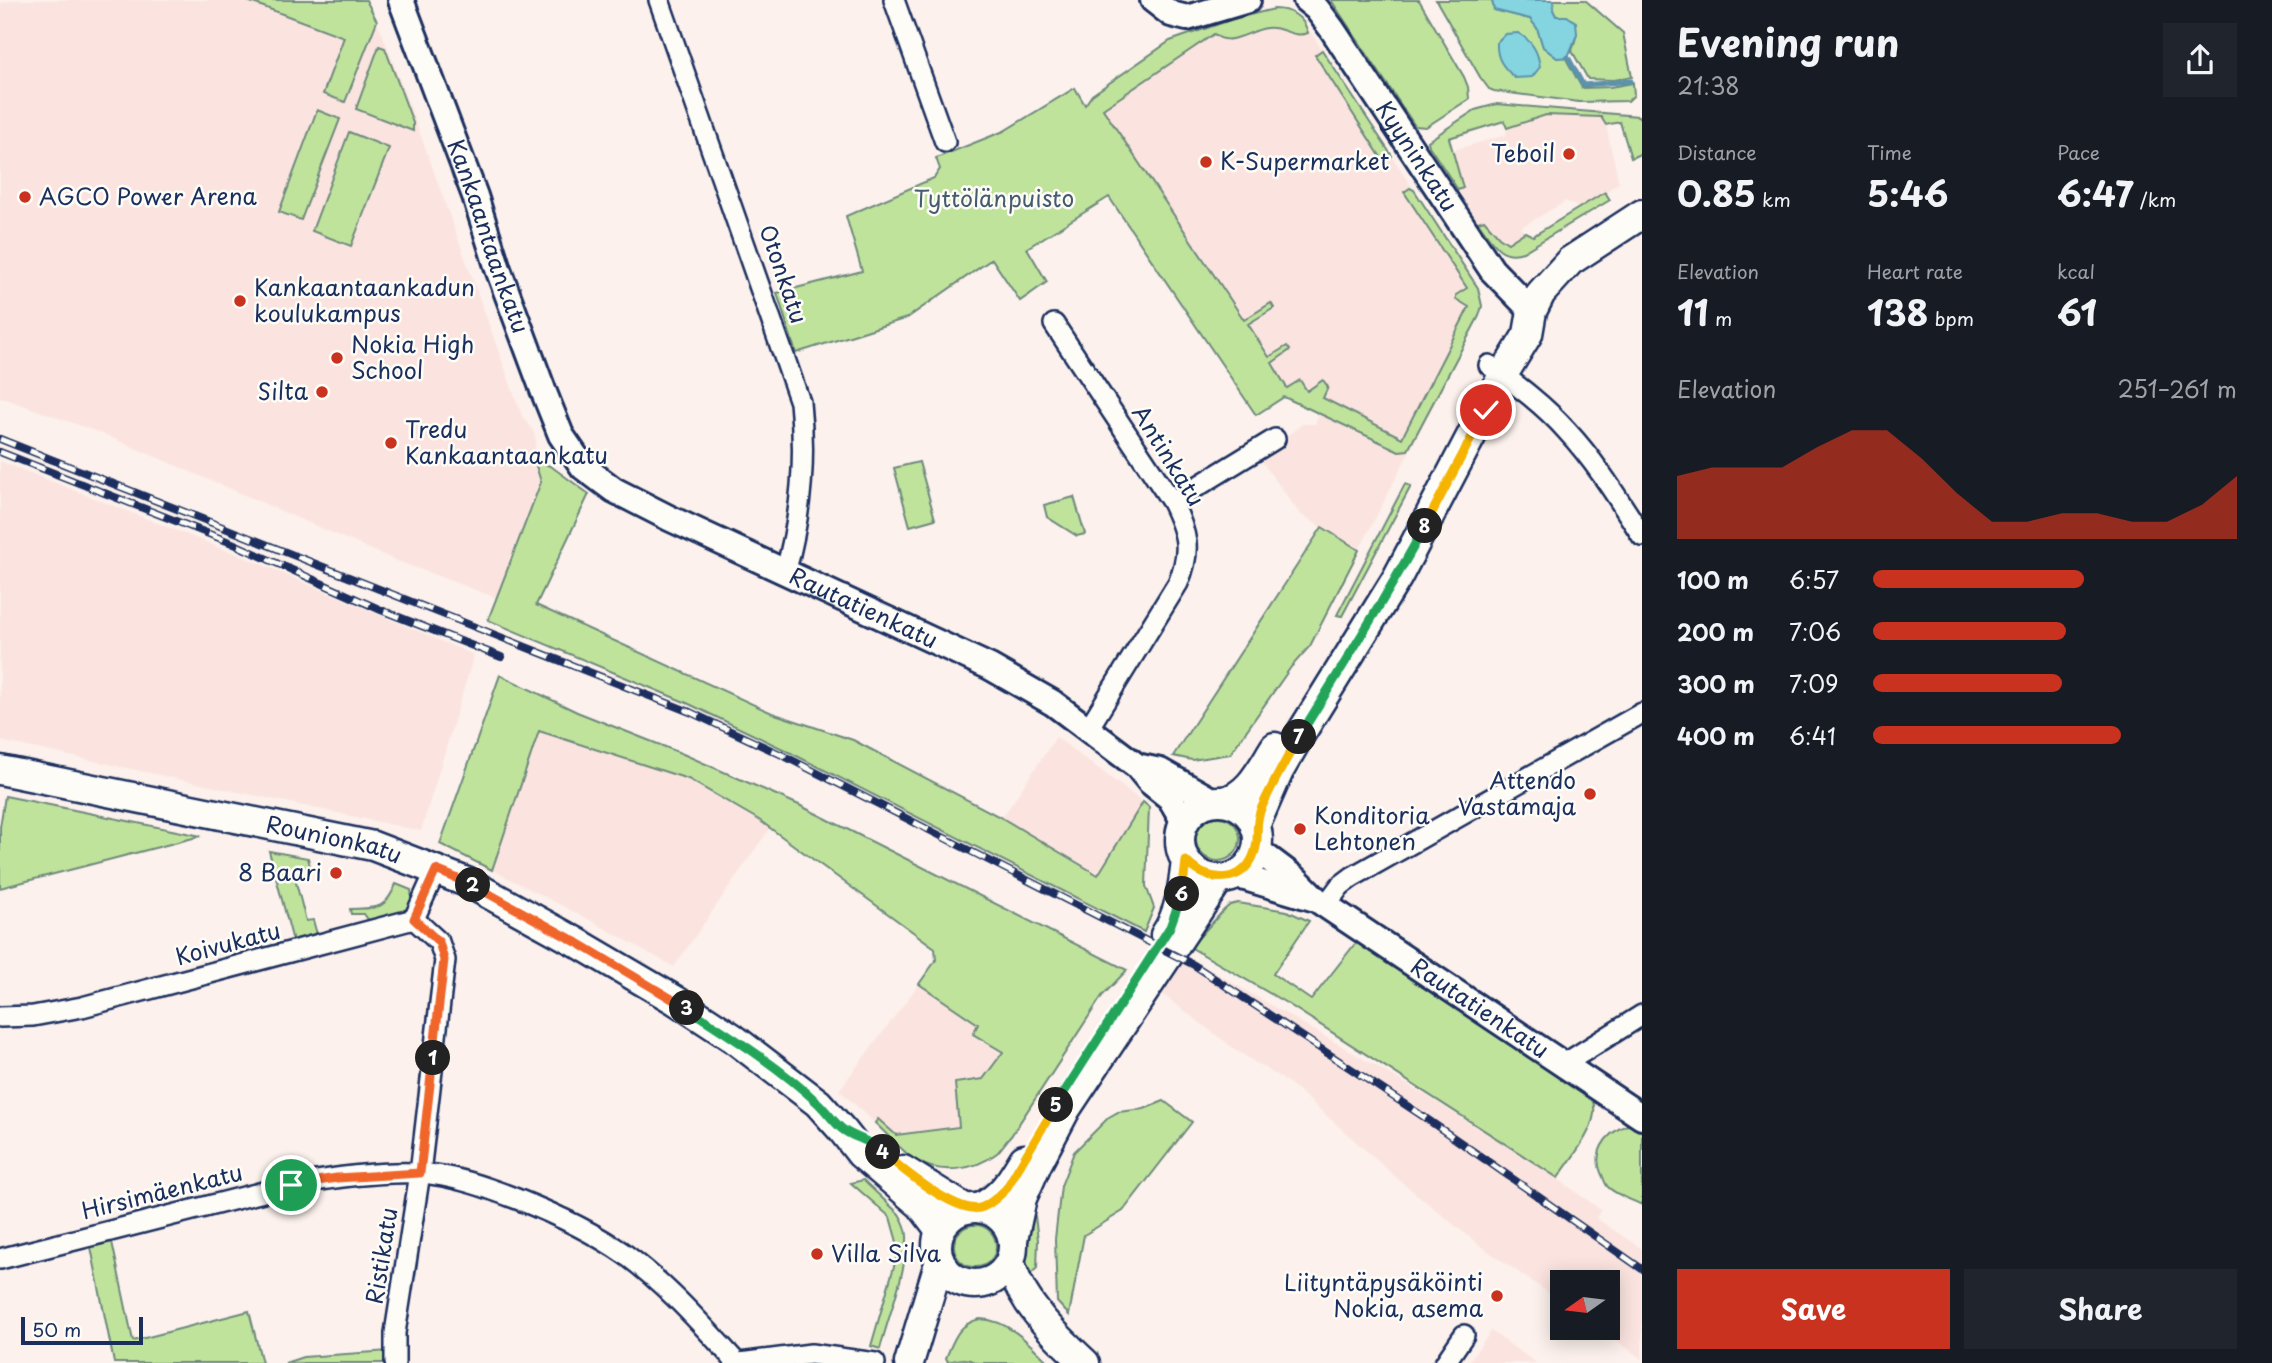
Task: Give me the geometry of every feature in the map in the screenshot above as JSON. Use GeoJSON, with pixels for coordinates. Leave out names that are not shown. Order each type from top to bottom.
{"type":"FeatureCollection","features":[{"type":"Feature","properties":{"kind":"main road"},"geometry":{"type":"LineString","coordinates":[[927,1363],[945,1304],[972,1283],[992,1280],[1002,1273],[1011,1251],[1022,1198],[1066,1109],[1227,877],[1245,868],[1279,771],[1359,636],[1375,617],[1392,587],[1515,325],[1532,311],[1541,293],[1570,261],[1642,214]]}},
{"type":"Feature","properties":{"kind":"main road"},"geometry":{"type":"LineString","coordinates":[[1227,877],[1206,876],[1195,871],[1186,861],[1180,842],[1184,822],[1191,812],[1201,805],[1232,800],[1252,782],[1357,614],[1496,370]]}},
{"type":"Feature","properties":{"kind":"main road","name":"Rounionkatu"},"geometry":{"type":"LineString","coordinates":[[0,770],[373,846],[469,883],[675,1000],[733,1038],[818,1103],[861,1154],[921,1205],[940,1230]]}},
{"type":"Feature","properties":{"kind":"main road"},"geometry":{"type":"LineString","coordinates":[[1218,801],[1242,808],[1256,838]]}},
{"type":"Feature","properties":{"kind":"main road"},"geometry":{"type":"LineString","coordinates":[[1041,1319],[945,1270],[937,1251],[940,1230],[955,1213],[997,1199],[1006,1189],[1079,1067],[1170,927],[1182,893],[1186,861]]}},
{"type":"Feature","properties":{"kind":"main road","name":"Rounionkatu"},"geometry":{"type":"LineString","coordinates":[[843,1131],[872,1142],[899,1167],[973,1208]]}},
{"type":"Feature","properties":{"kind":"main road"},"geometry":{"type":"LineString","coordinates":[[973,1208],[992,1211],[1002,1218],[1009,1228],[1011,1251],[1021,1291],[1041,1319],[1085,1363]]}},
{"type":"Feature","properties":{"kind":"main road"},"geometry":{"type":"LineString","coordinates":[[909,1363],[940,1261]]}},
{"type":"Feature","properties":{"kind":"street","name":"Otonkatu"},"geometry":{"type":"LineString","coordinates":[[659,0],[800,402],[804,448],[800,493],[785,573]]}},
{"type":"Feature","properties":{"kind":"street"},"geometry":{"type":"LineString","coordinates":[[894,0],[946,142]]}},
{"type":"Feature","properties":{"kind":"street"},"geometry":{"type":"LineString","coordinates":[[1153,0],[1171,14],[1187,18],[1248,0]]}},
{"type":"Feature","properties":{"kind":"street","name":"Kyyninkatu"},"geometry":{"type":"LineString","coordinates":[[1307,0],[1332,29],[1492,270],[1532,311]]}},
{"type":"Feature","properties":{"kind":"street","name":"Kankaantaankatu"},"geometry":{"type":"LineString","coordinates":[[409,2],[498,270],[561,435],[583,467]]}},
{"type":"Feature","properties":{"kind":"street","name":"Antinkatu"},"geometry":{"type":"LineString","coordinates":[[1054,324],[1172,502],[1186,533],[1188,547],[1184,571],[1088,729]]}},
{"type":"Feature","properties":{"kind":"street"},"geometry":{"type":"LineString","coordinates":[[1496,370],[1521,387],[1568,432],[1599,470],[1642,536]]}},
{"type":"Feature","properties":{"kind":"street"},"geometry":{"type":"LineString","coordinates":[[1172,502],[1275,439]]}},
{"type":"Feature","properties":{"kind":"street","name":"Rautatienkatu"},"geometry":{"type":"LineString","coordinates":[[583,467],[614,491],[990,667],[1053,704],[1137,766],[1150,782],[1170,798],[1184,822]]}},
{"type":"Feature","properties":{"kind":"street"},"geometry":{"type":"LineString","coordinates":[[1321,902],[1352,877],[1642,713]]}},
{"type":"Feature","properties":{"kind":"street","name":"Rautatienkatu"},"geometry":{"type":"LineString","coordinates":[[1137,766],[1160,771],[1218,801]]}},
{"type":"Feature","properties":{"kind":"street","name":"Rautatienkatu"},"geometry":{"type":"LineString","coordinates":[[1256,838],[1321,902],[1642,1117]]}},
{"type":"Feature","properties":{"kind":"street"},"geometry":{"type":"LineString","coordinates":[[414,919],[436,870]]}},
{"type":"Feature","properties":{"kind":"street","name":"Rautatienkatu"},"geometry":{"type":"LineString","coordinates":[[1227,877],[1321,902]]}},
{"type":"Feature","properties":{"kind":"street","name":"Koivukatu"},"geometry":{"type":"LineString","coordinates":[[0,1017],[33,1016],[82,1007],[414,919]]}},
{"type":"Feature","properties":{"kind":"street","name":"Ristikatu"},"geometry":{"type":"LineString","coordinates":[[395,1363],[395,1333],[420,1173],[444,960],[439,942],[414,919]]}},
{"type":"Feature","properties":{"kind":"street"},"geometry":{"type":"LineString","coordinates":[[1564,1064],[1642,1015]]}},
{"type":"Feature","properties":{"kind":"street","name":"Hirsimäenkatu"},"geometry":{"type":"LineString","coordinates":[[0,1259],[291,1185],[337,1178],[420,1173],[477,1185],[583,1229],[626,1255],[653,1278],[739,1363]]}},
{"type":"Feature","properties":{"kind":"street"},"geometry":{"type":"LineString","coordinates":[[1445,1363],[1464,1335]]}},
{"type":"Feature","properties":{"kind":"street"},"geometry":{"type":"LineString","coordinates":[[739,1363],[811,1354],[875,1363]]}},
{"type":"Feature","properties":{"kind":"shaded area","name":"Kankaantaankadun koulukampus"},"geometry":{"type":"Polygon","coordinates":[[[14,0],[366,0],[382,33],[425,147],[522,416],[536,440],[534,460],[541,481],[497,598],[397,561],[98,432],[0,397],[0,4],[14,0]]]}},
{"type":"Feature","properties":{"kind":"shaded area"},"geometry":{"type":"Polygon","coordinates":[[[1274,9],[1293,13],[1302,19],[1478,288],[1481,297],[1479,316],[1359,550],[1300,514],[1259,458],[1302,424],[1315,424],[1319,414],[1284,397],[1092,95],[1170,41],[1233,19],[1274,9]]]}},
{"type":"Feature","properties":{"kind":"shaded area"},"geometry":{"type":"Polygon","coordinates":[[[1546,115],[1601,117],[1606,125],[1619,183],[1579,208],[1566,201],[1520,228],[1525,232],[1508,243],[1484,220],[1478,222],[1458,190],[1463,187],[1453,150],[1506,135],[1507,128],[1546,115]]]}},
{"type":"Feature","properties":{"kind":"shaded area"},"geometry":{"type":"Polygon","coordinates":[[[0,461],[249,559],[474,655],[421,831],[0,741],[0,461]]]}},
{"type":"Feature","properties":{"kind":"shaded area"},"geometry":{"type":"Polygon","coordinates":[[[539,730],[688,779],[770,828],[674,967],[492,870],[539,730]]]}},
{"type":"Feature","properties":{"kind":"shaded area"},"geometry":{"type":"Polygon","coordinates":[[[1056,737],[1143,802],[1098,876],[1002,818],[1056,737]]]}},
{"type":"Feature","properties":{"kind":"shaded area"},"geometry":{"type":"Polygon","coordinates":[[[1185,955],[1424,1094],[1558,1179],[1601,1210],[1596,1218],[1642,1249],[1642,1359],[1615,1340],[1620,1340],[1620,1270],[1550,1270],[1550,1294],[1479,1245],[1399,1180],[1292,1085],[1237,1051],[1161,993],[1185,955]]]}},
{"type":"Feature","properties":{"kind":"shaded area"},"geometry":{"type":"Polygon","coordinates":[[[919,984],[978,1024],[973,1034],[1003,1052],[984,1079],[959,1127],[896,1135],[879,1120],[875,1123],[839,1090],[919,984]]]}},
{"type":"Feature","properties":{"kind":"shaded area"},"geometry":{"type":"Polygon","coordinates":[[[1491,1331],[1536,1363],[1468,1363],[1491,1331]]]}},
{"type":"Feature","properties":{"kind":"green space"},"geometry":{"type":"Polygon","coordinates":[[[245,0],[366,0],[377,21],[345,102],[323,94],[344,37],[245,0]]]}},
{"type":"Feature","properties":{"kind":"green space"},"geometry":{"type":"Polygon","coordinates":[[[1331,0],[1419,0],[1464,77],[1469,99],[1426,127],[1415,126],[1331,0]]]}},
{"type":"Feature","properties":{"kind":"green space"},"geometry":{"type":"Polygon","coordinates":[[[1436,0],[1492,0],[1494,10],[1530,19],[1537,28],[1543,47],[1557,58],[1565,57],[1582,88],[1633,83],[1634,95],[1628,101],[1579,102],[1489,89],[1436,0]]]}},
{"type":"Feature","properties":{"kind":"green space"},"geometry":{"type":"Polygon","coordinates":[[[1554,0],[1585,0],[1623,33],[1632,77],[1613,80],[1588,79],[1572,51],[1577,34],[1567,16],[1556,16],[1553,10],[1554,0]]]}},
{"type":"Feature","properties":{"kind":"green space","name":"Tyttölänpuisto"},"geometry":{"type":"Polygon","coordinates":[[[1274,9],[1286,10],[1296,15],[1308,33],[1297,34],[1266,28],[1232,39],[1220,38],[1214,34],[1103,109],[1244,320],[1271,303],[1274,308],[1248,324],[1269,357],[1287,346],[1290,350],[1272,363],[1287,388],[1300,380],[1307,391],[1323,380],[1328,387],[1323,398],[1402,438],[1469,307],[1456,299],[1456,295],[1467,288],[1404,192],[1410,188],[1414,190],[1478,288],[1482,306],[1408,450],[1399,451],[1284,397],[1256,415],[1109,197],[1027,248],[1047,282],[1020,301],[992,259],[907,318],[796,353],[777,293],[862,271],[846,216],[934,178],[940,169],[936,158],[1004,131],[1075,88],[1085,105],[1092,95],[1170,41],[1233,19],[1274,9]]]}},
{"type":"Feature","properties":{"kind":"green space"},"geometry":{"type":"Polygon","coordinates":[[[379,46],[385,48],[413,123],[413,131],[356,109],[379,46]]]}},
{"type":"Feature","properties":{"kind":"green space"},"geometry":{"type":"Polygon","coordinates":[[[1322,50],[1392,156],[1384,162],[1315,55],[1322,50]]]}},
{"type":"Feature","properties":{"kind":"green space"},"geometry":{"type":"Polygon","coordinates":[[[1497,104],[1638,116],[1642,120],[1642,153],[1631,158],[1620,122],[1606,125],[1601,117],[1546,115],[1507,128],[1504,121],[1449,138],[1463,188],[1458,190],[1428,141],[1475,110],[1497,104]]]}},
{"type":"Feature","properties":{"kind":"green space"},"geometry":{"type":"Polygon","coordinates":[[[317,110],[340,119],[301,220],[279,212],[317,110]]]}},
{"type":"Feature","properties":{"kind":"green space"},"geometry":{"type":"Polygon","coordinates":[[[349,132],[389,148],[351,246],[312,231],[349,132]]]}},
{"type":"Feature","properties":{"kind":"green space"},"geometry":{"type":"Polygon","coordinates":[[[1605,192],[1610,200],[1523,252],[1515,254],[1502,251],[1496,246],[1478,222],[1484,220],[1508,243],[1525,232],[1533,236],[1605,192]]]}},
{"type":"Feature","properties":{"kind":"green space"},"geometry":{"type":"Polygon","coordinates":[[[534,459],[552,467],[589,494],[536,605],[772,713],[853,740],[1002,818],[1098,875],[1143,802],[1149,807],[1146,886],[1154,908],[1144,932],[687,703],[488,620],[541,482],[534,459]]]}},
{"type":"Feature","properties":{"kind":"green space"},"geometry":{"type":"Polygon","coordinates":[[[919,462],[935,519],[910,526],[894,468],[919,462]]]}},
{"type":"Feature","properties":{"kind":"green space"},"geometry":{"type":"Polygon","coordinates":[[[1405,484],[1411,486],[1342,616],[1337,615],[1405,484]]]}},
{"type":"Feature","properties":{"kind":"green space"},"geometry":{"type":"Polygon","coordinates":[[[1074,497],[1085,534],[1077,536],[1047,517],[1044,505],[1074,497]]]}},
{"type":"Feature","properties":{"kind":"green space"},"geometry":{"type":"Polygon","coordinates":[[[1322,527],[1359,550],[1310,646],[1291,667],[1230,754],[1192,760],[1173,756],[1322,527]]]}},
{"type":"Feature","properties":{"kind":"green space"},"geometry":{"type":"Polygon","coordinates":[[[500,675],[577,712],[683,754],[799,805],[1127,970],[1102,996],[1011,1136],[997,1153],[978,1164],[957,1169],[925,1165],[910,1156],[875,1123],[878,1119],[896,1135],[959,1127],[955,1083],[983,1079],[1003,1052],[973,1034],[978,1024],[919,984],[936,960],[935,948],[759,820],[688,779],[539,731],[492,870],[440,844],[500,675]]]}},
{"type":"Feature","properties":{"kind":"green space"},"geometry":{"type":"Polygon","coordinates":[[[5,796],[201,836],[0,888],[0,827],[5,796]]]}},
{"type":"Feature","properties":{"kind":"green space"},"geometry":{"type":"Polygon","coordinates":[[[1218,817],[1233,824],[1240,839],[1233,854],[1218,861],[1203,854],[1196,839],[1203,824],[1218,817]]]}},
{"type":"Feature","properties":{"kind":"green space"},"geometry":{"type":"Polygon","coordinates":[[[269,851],[308,858],[310,866],[293,871],[306,921],[313,920],[318,938],[294,945],[269,851]]]}},
{"type":"Feature","properties":{"kind":"green space"},"geometry":{"type":"Polygon","coordinates":[[[396,884],[411,890],[409,905],[400,914],[372,925],[364,914],[351,914],[350,909],[373,908],[383,904],[396,884]]]}},
{"type":"Feature","properties":{"kind":"green space"},"geometry":{"type":"Polygon","coordinates":[[[1238,903],[1287,911],[1309,921],[1273,974],[1311,1000],[1358,943],[1592,1099],[1594,1108],[1590,1129],[1558,1178],[1288,1004],[1190,947],[1224,910],[1238,903]]]}},
{"type":"Feature","properties":{"kind":"green space"},"geometry":{"type":"Polygon","coordinates":[[[1164,1101],[1192,1122],[1123,1211],[1084,1235],[1069,1315],[1057,1302],[1055,1239],[1061,1186],[1074,1152],[1109,1117],[1118,1112],[1144,1109],[1164,1101]]]}},
{"type":"Feature","properties":{"kind":"green space"},"geometry":{"type":"Polygon","coordinates":[[[1627,1125],[1642,1131],[1642,1205],[1608,1187],[1598,1160],[1606,1139],[1627,1125]]]}},
{"type":"Feature","properties":{"kind":"green space"},"geometry":{"type":"Polygon","coordinates":[[[863,1180],[899,1214],[907,1233],[903,1267],[880,1349],[871,1346],[899,1249],[890,1217],[851,1183],[863,1180]]]}},
{"type":"Feature","properties":{"kind":"green space"},"geometry":{"type":"Polygon","coordinates":[[[1028,1212],[1035,1216],[1038,1240],[1037,1268],[1026,1278],[1021,1258],[1028,1212]]]}},
{"type":"Feature","properties":{"kind":"green space"},"geometry":{"type":"Polygon","coordinates":[[[975,1225],[990,1231],[996,1246],[990,1261],[975,1267],[960,1261],[954,1246],[960,1231],[975,1225]]]}},
{"type":"Feature","properties":{"kind":"green space"},"geometry":{"type":"Polygon","coordinates":[[[112,1242],[133,1341],[249,1311],[262,1363],[114,1363],[91,1247],[112,1242]]]}},
{"type":"Feature","properties":{"kind":"green space"},"geometry":{"type":"Polygon","coordinates":[[[980,1319],[991,1320],[1010,1328],[1049,1363],[976,1363],[962,1359],[948,1362],[946,1358],[958,1333],[980,1319]]]}},
{"type":"Feature","properties":{"kind":"green space"},"geometry":{"type":"Polygon","coordinates":[[[389,1351],[389,1363],[285,1363],[303,1357],[389,1351]]]}},
{"type":"Feature","properties":{"kind":"water"},"geometry":{"type":"Polygon","coordinates":[[[1492,0],[1554,0],[1553,10],[1556,16],[1567,16],[1576,22],[1577,34],[1568,57],[1557,58],[1543,47],[1537,28],[1530,19],[1494,10],[1492,0]]]}},
{"type":"Feature","properties":{"kind":"water"},"geometry":{"type":"Polygon","coordinates":[[[1518,33],[1531,43],[1538,56],[1540,67],[1532,77],[1515,78],[1499,58],[1497,42],[1505,34],[1518,33]]]}},
{"type":"Feature","properties":{"kind":"waterway"},"geometry":{"type":"LineString","coordinates":[[1568,57],[1583,85],[1631,81]]}},
{"type":"Feature","properties":{"kind":"railway"},"geometry":{"type":"LineString","coordinates":[[0,439],[690,712],[782,755],[1194,965],[1424,1117],[1642,1269]]}},
{"type":"Feature","properties":{"kind":"railway"},"geometry":{"type":"LineString","coordinates":[[0,452],[232,543],[381,610],[501,657]]}},
{"type":"Feature","properties":{"kind":"place","name":"Teboil"},"geometry":{"type":"Point","coordinates":[1569,154]}},
{"type":"Feature","properties":{"kind":"place","name":"K-Supermarket"},"geometry":{"type":"Point","coordinates":[1206,162]}},
{"type":"Feature","properties":{"kind":"place","name":"AGCO Power Arena"},"geometry":{"type":"Point","coordinates":[25,197]}},
{"type":"Feature","properties":{"kind":"place","name":"Kankaantaankadun koulukampus"},"geometry":{"type":"Point","coordinates":[240,301]}},
{"type":"Feature","properties":{"kind":"place","name":"Nokia High School"},"geometry":{"type":"Point","coordinates":[337,358]}},
{"type":"Feature","properties":{"kind":"place","name":"Silta"},"geometry":{"type":"Point","coordinates":[322,392]}},
{"type":"Feature","properties":{"kind":"place","name":"Tredu Kankaantaankatu"},"geometry":{"type":"Point","coordinates":[391,443]}},
{"type":"Feature","properties":{"kind":"place","name":"Attendo Vastamaja"},"geometry":{"type":"Point","coordinates":[1590,794]}},
{"type":"Feature","properties":{"kind":"place","name":"Konditoria Lehtonen"},"geometry":{"type":"Point","coordinates":[1300,829]}},
{"type":"Feature","properties":{"kind":"place","name":"8 Baari"},"geometry":{"type":"Point","coordinates":[336,873]}},
{"type":"Feature","properties":{"kind":"place","name":"Villa Silva"},"geometry":{"type":"Point","coordinates":[817,1254]}},
{"type":"Feature","properties":{"kind":"place","name":"Liityntäpysäköinti Nokia, asema"},"geometry":{"type":"Point","coordinates":[1497,1296]}},
{"type":"Feature","properties":{"kind":"route"},"geometry":{"type":"LineString","coordinates":[[291,1185],[337,1178],[420,1173],[444,960],[439,942],[414,919],[436,870],[469,883],[675,1000],[733,1038],[796,1085],[818,1103],[843,1131],[872,1142],[899,1167],[933,1190],[966,1209],[980,1208],[997,1199],[1006,1189],[1079,1067],[1170,927],[1182,893],[1186,861],[1195,871],[1206,876],[1227,878],[1245,868],[1252,860],[1258,838],[1255,827],[1279,771],[1359,636],[1375,617],[1486,410]]}}]}
